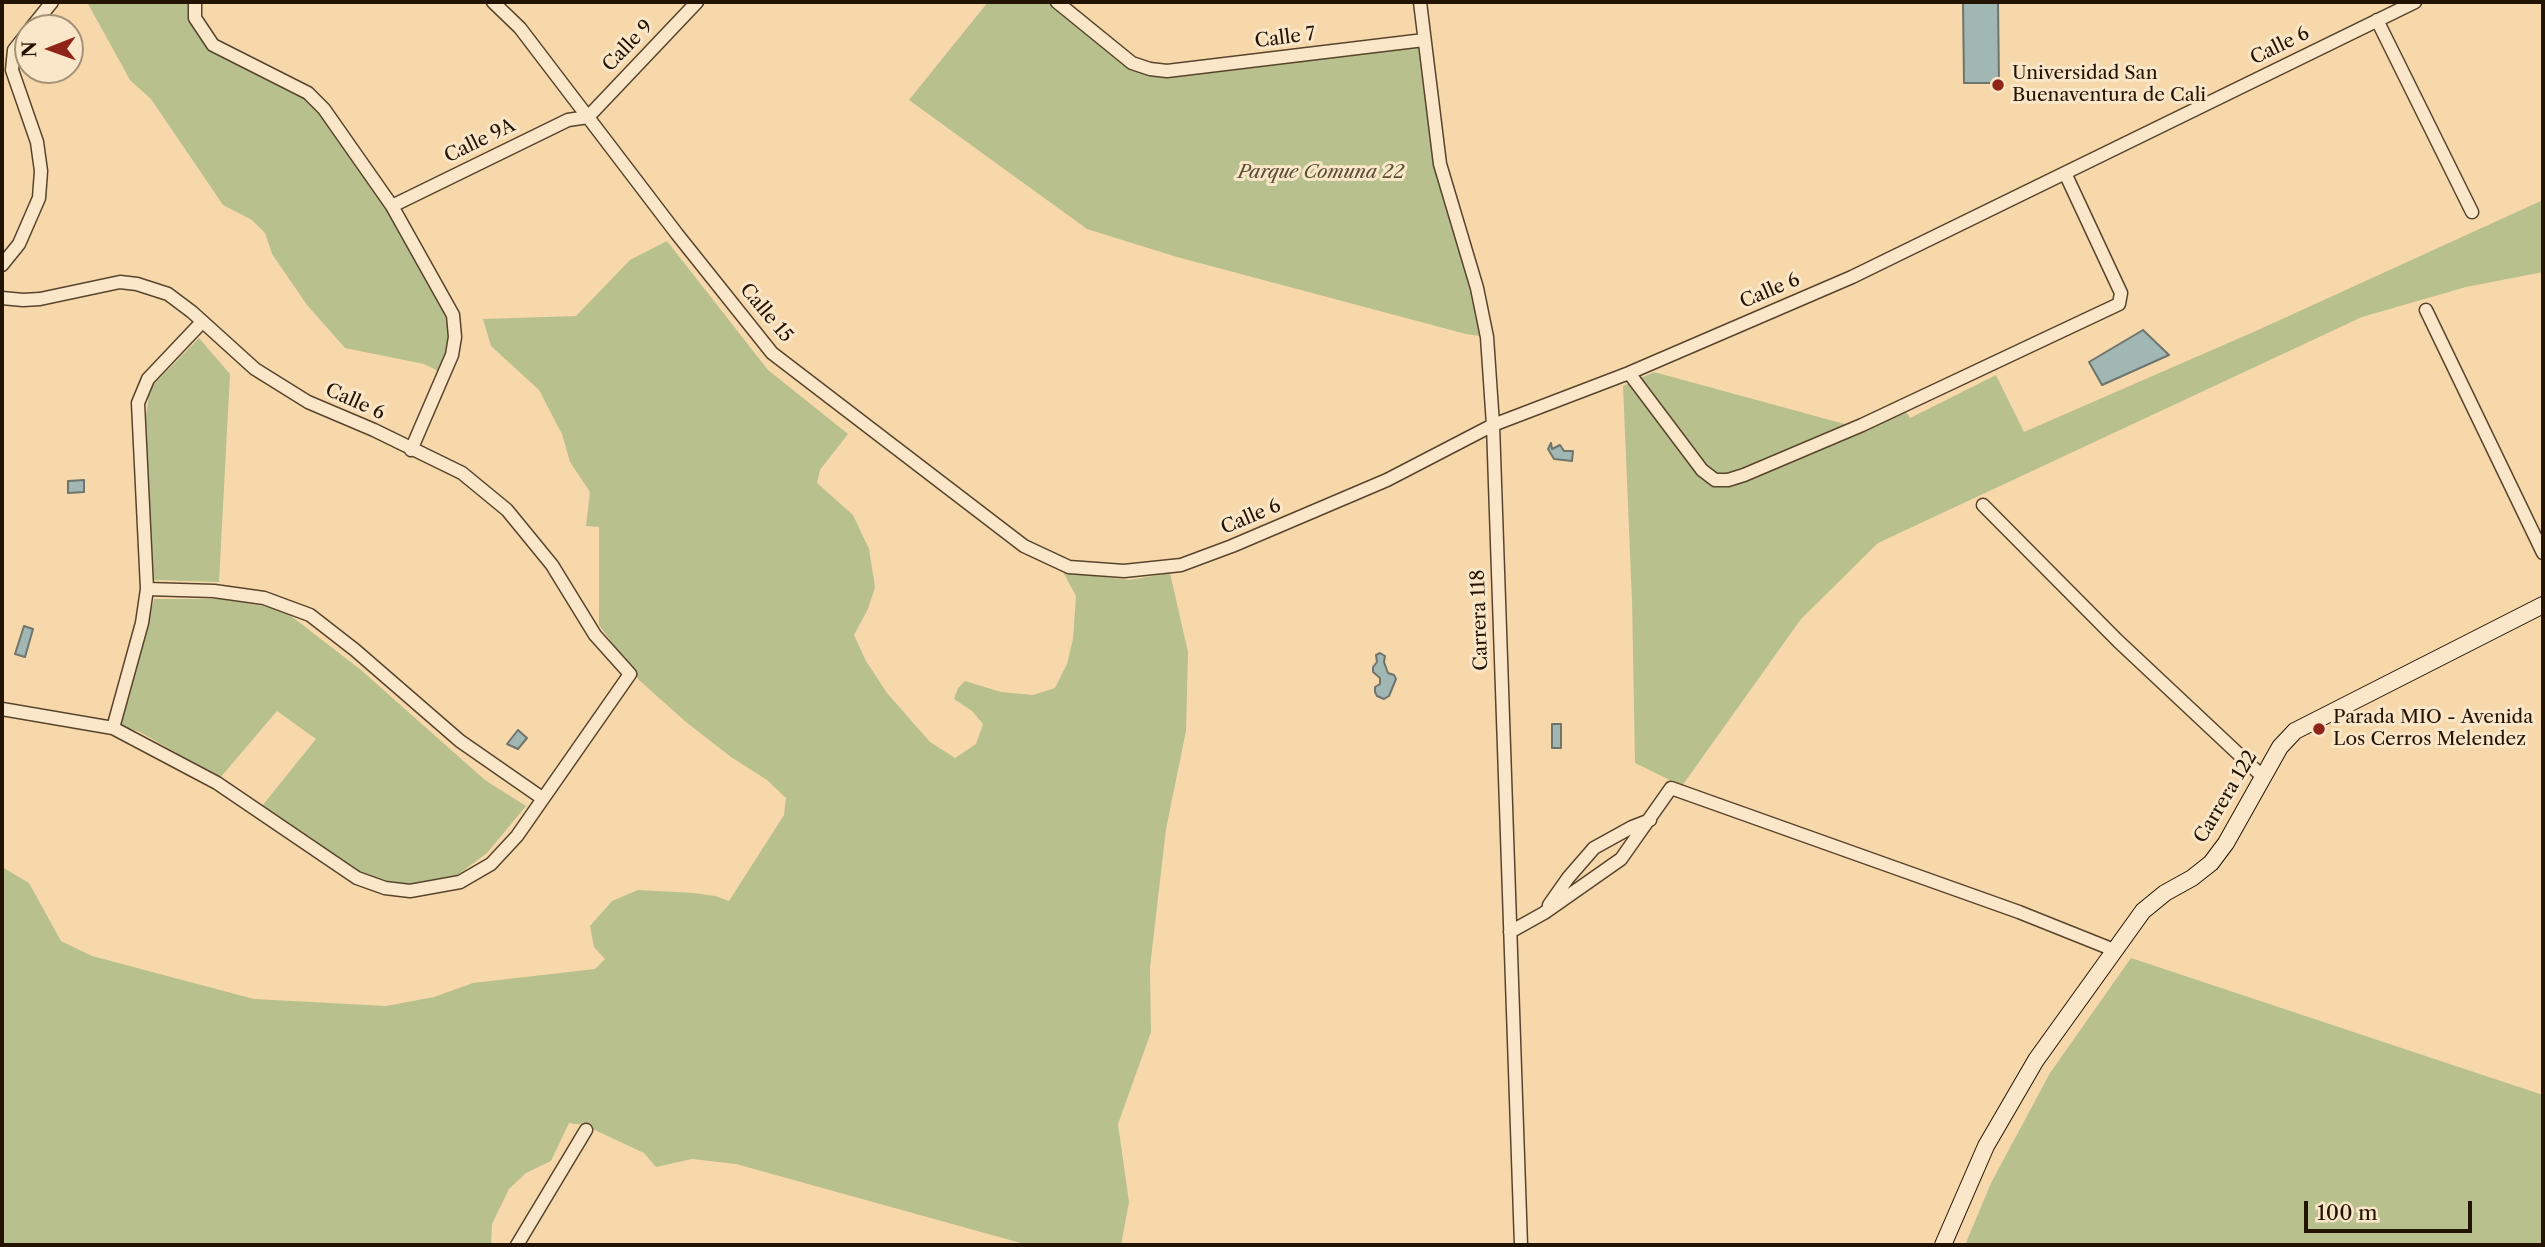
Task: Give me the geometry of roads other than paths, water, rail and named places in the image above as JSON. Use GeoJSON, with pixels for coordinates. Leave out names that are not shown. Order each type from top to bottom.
{"type":"FeatureCollection","features":[{"type":"Feature","properties":{"kind":"street"},"geometry":{"type":"LineString","coordinates":[[195,2],[195,18],[214,45],[308,93],[324,109],[392,206],[453,315],[456,337],[453,355],[411,450]]}},
{"type":"Feature","properties":{"kind":"street","name":"Calle 15"},"geometry":{"type":"LineString","coordinates":[[493,2],[520,28],[677,234],[772,353],[1024,546],[1069,567],[1124,571]]}},
{"type":"Feature","properties":{"kind":"street","name":"Calle 9"},"geometry":{"type":"LineString","coordinates":[[588,117],[697,2]]}},
{"type":"Feature","properties":{"kind":"street","name":"Calle 7"},"geometry":{"type":"LineString","coordinates":[[1057,2],[1132,63],[1150,69],[1178,71],[1424,40]]}},
{"type":"Feature","properties":{"kind":"street","name":"Carrera 118"},"geometry":{"type":"LineString","coordinates":[[1420,2],[1440,164],[1477,288],[1487,337],[1493,425],[1521,1245]]}},
{"type":"Feature","properties":{"kind":"street","name":"Calle 6"},"geometry":{"type":"LineString","coordinates":[[1124,571],[1181,565],[1232,546],[1387,480],[1493,425],[1629,373],[1852,277],[2415,2]]}},
{"type":"Feature","properties":{"kind":"street"},"geometry":{"type":"LineString","coordinates":[[2378,20],[2472,212]]}},
{"type":"Feature","properties":{"kind":"street"},"geometry":{"type":"LineString","coordinates":[[14,50],[14,76]]}},
{"type":"Feature","properties":{"kind":"street"},"geometry":{"type":"LineString","coordinates":[[2,265],[19,244],[39,198],[41,171],[37,142],[17,84]]}},
{"type":"Feature","properties":{"kind":"street","name":"Calle 9A"},"geometry":{"type":"LineString","coordinates":[[392,206],[568,120],[588,117]]}},
{"type":"Feature","properties":{"kind":"street"},"geometry":{"type":"LineString","coordinates":[[1629,373],[1702,470],[1715,480],[1728,480],[1744,475],[1874,419],[2119,304],[2121,293],[2065,173]]}},
{"type":"Feature","properties":{"kind":"street","name":"Calle 6"},"geometry":{"type":"LineString","coordinates":[[2,298],[23,300],[120,282],[137,284],[168,294],[255,369],[308,402],[374,430],[462,473],[507,510],[552,565],[595,635],[630,674],[542,798]]}},
{"type":"Feature","properties":{"kind":"street"},"geometry":{"type":"LineString","coordinates":[[2426,310],[2543,553]]}},
{"type":"Feature","properties":{"kind":"street"},"geometry":{"type":"LineString","coordinates":[[113,728],[142,624],[147,589],[138,404],[148,379],[202,322]]}},
{"type":"Feature","properties":{"kind":"street"},"geometry":{"type":"LineString","coordinates":[[1983,505],[2118,641],[2263,777]]}},
{"type":"Feature","properties":{"kind":"street"},"geometry":{"type":"LineString","coordinates":[[2,709],[113,728],[217,783],[357,878],[386,888],[410,891],[460,883],[491,864],[517,836],[542,798],[460,741],[355,650],[310,615],[264,598],[214,591],[147,589]]}},
{"type":"Feature","properties":{"kind":"street","name":"Carrera 122"},"geometry":{"type":"LineString","coordinates":[[1943,1245],[1986,1146],[2042,1050],[2143,911],[2211,863],[2226,843],[2280,747],[2295,732],[2543,605]]}},
{"type":"Feature","properties":{"kind":"street"},"geometry":{"type":"LineString","coordinates":[[1510,932],[1544,913],[1620,859],[1671,788],[2019,912],[2114,950]]}},
{"type":"Feature","properties":{"kind":"street"},"geometry":{"type":"LineString","coordinates":[[1544,913],[1594,848],[1650,820]]}},
{"type":"Feature","properties":{"kind":"street"},"geometry":{"type":"LineString","coordinates":[[517,1245],[586,1130]]}},
{"type":"Feature","properties":{"kind":"water"},"geometry":{"type":"Polygon","coordinates":[[[1963,2],[1998,2],[1999,83],[1964,83],[1963,2]]]}},
{"type":"Feature","properties":{"kind":"water"},"geometry":{"type":"Polygon","coordinates":[[[2143,330],[2169,355],[2102,385],[2089,362],[2143,330]]]}},
{"type":"Feature","properties":{"kind":"water"},"geometry":{"type":"Polygon","coordinates":[[[1551,443],[1552,449],[1560,445],[1564,451],[1573,451],[1572,461],[1554,459],[1548,449],[1551,443]]]}},
{"type":"Feature","properties":{"kind":"water"},"geometry":{"type":"Polygon","coordinates":[[[84,480],[84,492],[68,493],[68,481],[84,480]]]}},
{"type":"Feature","properties":{"kind":"water"},"geometry":{"type":"Polygon","coordinates":[[[24,626],[33,629],[25,657],[15,654],[24,626]]]}},
{"type":"Feature","properties":{"kind":"water"},"geometry":{"type":"Polygon","coordinates":[[[1380,653],[1385,656],[1388,673],[1396,679],[1389,696],[1384,699],[1375,692],[1380,678],[1373,672],[1377,662],[1376,655],[1380,653]]]}},
{"type":"Feature","properties":{"kind":"water"},"geometry":{"type":"Polygon","coordinates":[[[1552,724],[1561,724],[1561,748],[1552,748],[1552,724]]]}},
{"type":"Feature","properties":{"kind":"water"},"geometry":{"type":"Polygon","coordinates":[[[518,730],[527,738],[518,749],[507,744],[518,730]]]}},
{"type":"Feature","properties":{"kind":"place","name":"Universidad San Buenaventura de Cali"},"geometry":{"type":"Point","coordinates":[1998,85]}},
{"type":"Feature","properties":{"kind":"place","name":"Parada MIO - Avenida Los Cerros Melendez"},"geometry":{"type":"Point","coordinates":[2319,729]}},
{"type":"Feature","properties":{"kind":"park label","name":"Parque Comuna 22"},"geometry":{"type":"Point","coordinates":[1321,173]}}]}
